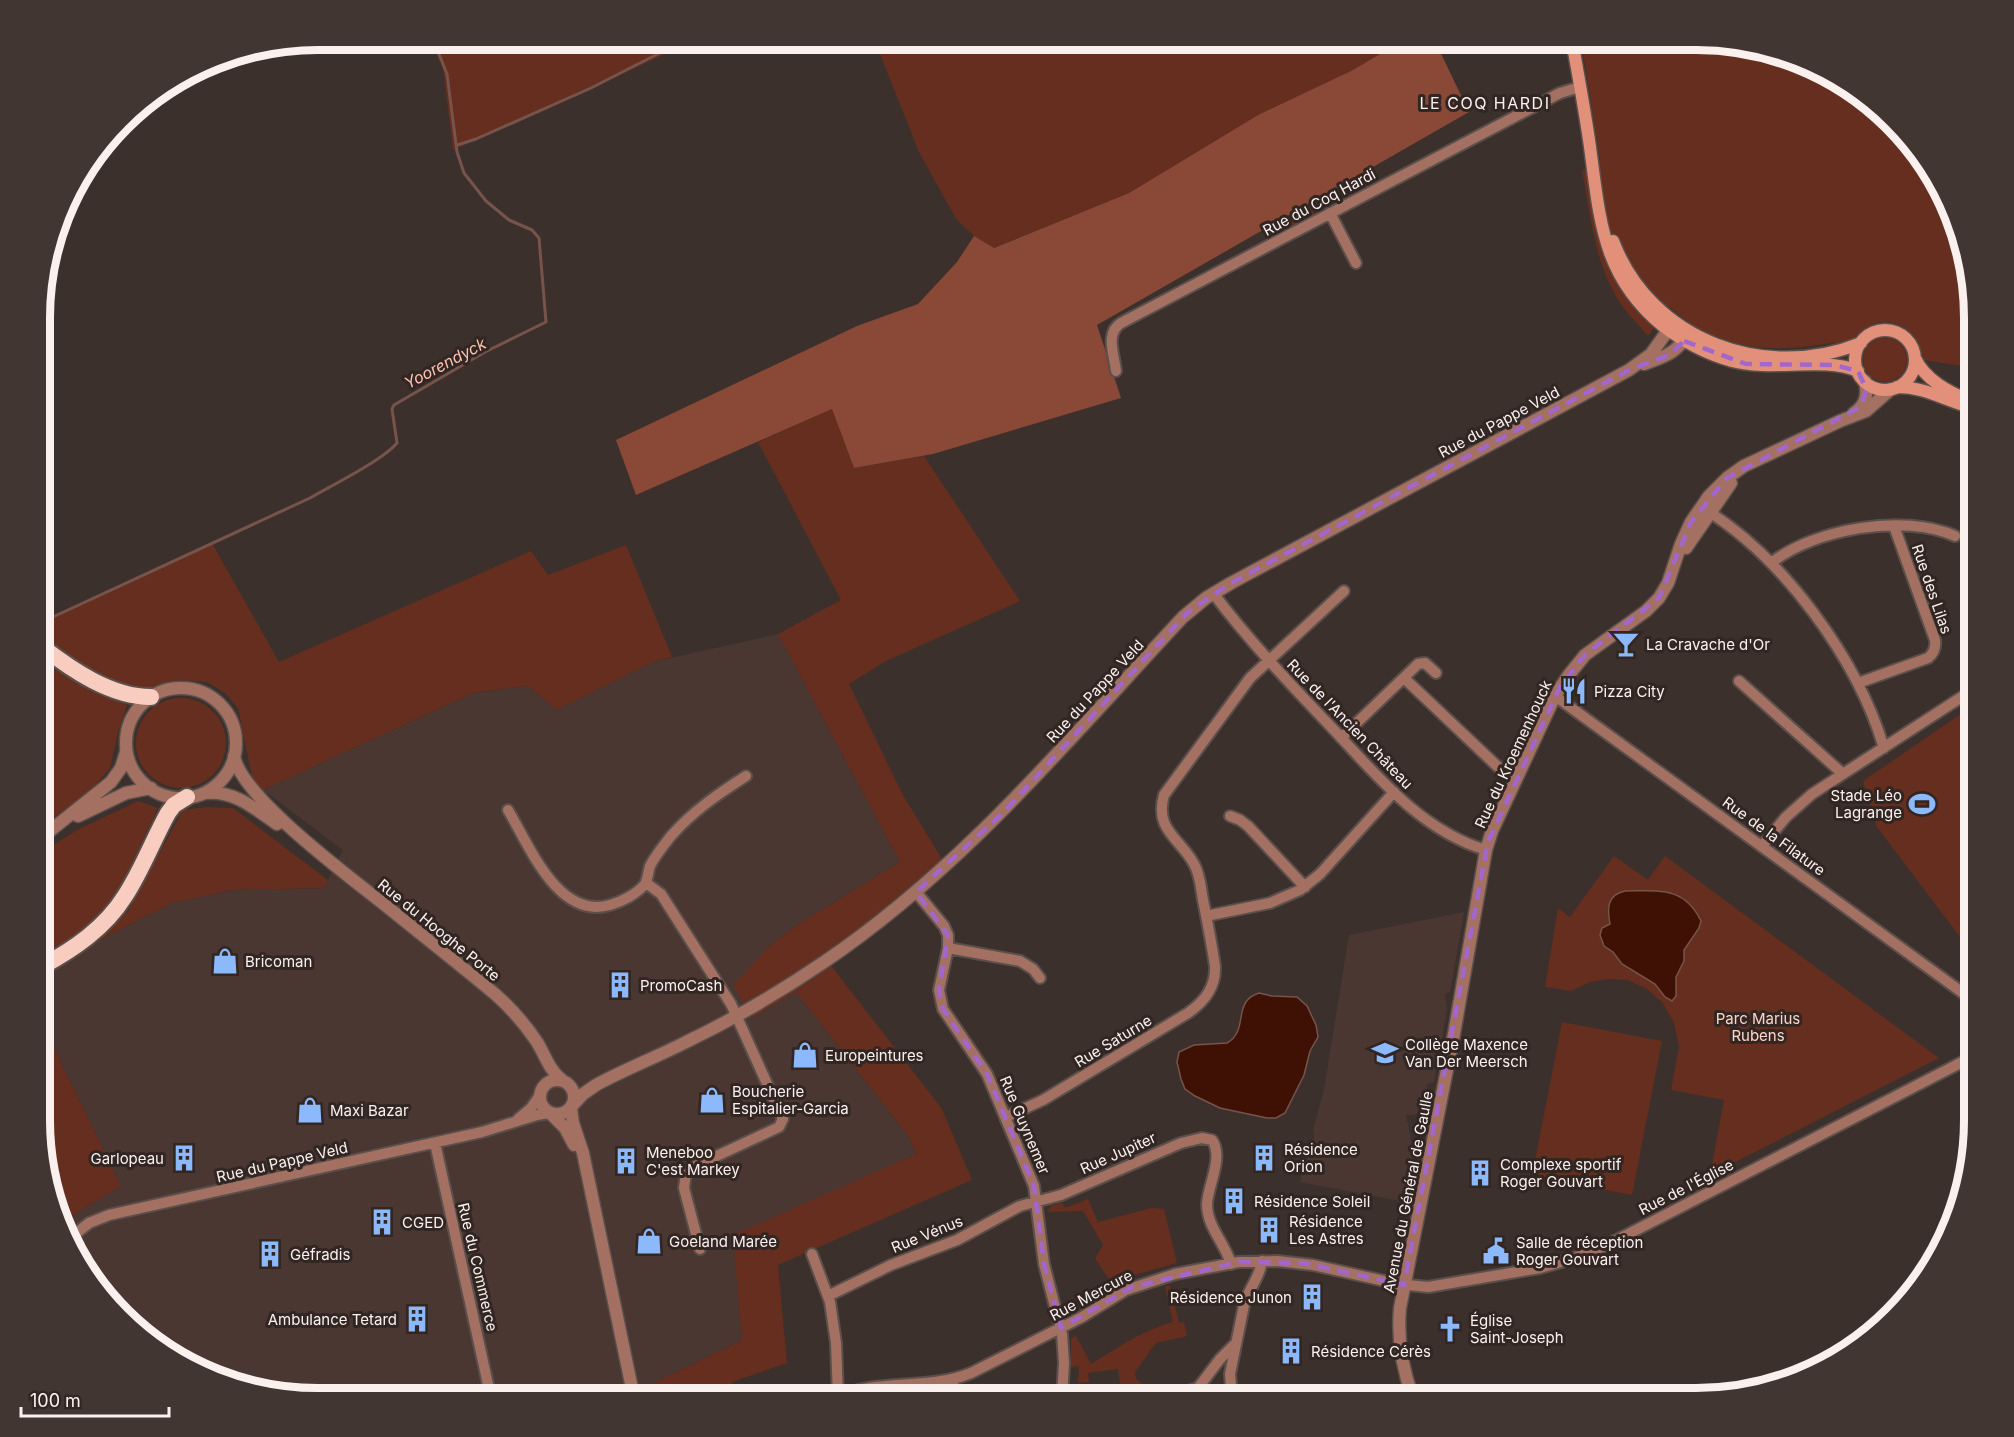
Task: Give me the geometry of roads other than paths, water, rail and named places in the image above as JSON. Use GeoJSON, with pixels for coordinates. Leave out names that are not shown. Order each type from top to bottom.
{"type":"FeatureCollection","features":[{"type":"Feature","properties":{"kind":"highway"},"geometry":{"type":"LineString","coordinates":[[50,652],[110,688],[130,695],[151,697]]}},
{"type":"Feature","properties":{"kind":"highway"},"geometry":{"type":"LineString","coordinates":[[50,961],[80,943],[109,917],[129,889],[168,813],[178,802],[195,795]]}},
{"type":"Feature","properties":{"kind":"main road"},"geometry":{"type":"LineString","coordinates":[[1574,50],[1590,146],[1611,234],[1626,278],[1648,297],[1671,326],[1709,353],[1746,364],[1834,365],[1861,376],[1876,388],[1925,390],[1964,405]]}},
{"type":"Feature","properties":{"kind":"main road"},"geometry":{"type":"LineString","coordinates":[[1687,337],[1723,348],[1765,356],[1791,357],[1822,354],[1861,342],[1876,332],[1893,331],[1909,342],[1920,368],[1933,381],[1964,398]]}},
{"type":"Feature","properties":{"kind":"main road"},"geometry":{"type":"LineString","coordinates":[[1861,342],[1856,357],[1861,376]]}},
{"type":"Feature","properties":{"kind":"main road"},"geometry":{"type":"LineString","coordinates":[[1894,388],[1905,382],[1911,374],[1915,358]]}},
{"type":"Feature","properties":{"kind":"street","name":"Rue du Coq Hardi"},"geometry":{"type":"LineString","coordinates":[[1116,371],[1112,339],[1114,328],[1560,93],[1580,87]]}},
{"type":"Feature","properties":{"kind":"street"},"geometry":{"type":"LineString","coordinates":[[1330,213],[1356,263]]}},
{"type":"Feature","properties":{"kind":"street","name":"Rue du Pappe Veld"},"geometry":{"type":"LineString","coordinates":[[1629,370],[1651,354],[1671,326]]}},
{"type":"Feature","properties":{"kind":"street","name":"Rue du Pappe Veld"},"geometry":{"type":"LineString","coordinates":[[572,1106],[589,1089],[680,1046],[736,1016],[833,956],[916,892],[992,824],[1183,617],[1214,593],[1629,370],[1669,355],[1687,337]]}},
{"type":"Feature","properties":{"kind":"street","name":"Rue du Kroemenhouck"},"geometry":{"type":"LineString","coordinates":[[1840,421],[1863,404],[1866,395],[1861,376]]}},
{"type":"Feature","properties":{"kind":"street","name":"Rue du Kroemenhouck"},"geometry":{"type":"LineString","coordinates":[[1486,850],[1492,831],[1555,696],[1568,676],[1585,655],[1655,602],[1665,589],[1683,538],[1731,475],[1759,459],[1866,411],[1894,388]]}},
{"type":"Feature","properties":{"kind":"street"},"geometry":{"type":"LineString","coordinates":[[1706,509],[1725,522],[1771,563],[1824,628],[1858,683],[1872,713],[1884,748]]}},
{"type":"Feature","properties":{"kind":"street","name":"Rue des Lilas"},"geometry":{"type":"LineString","coordinates":[[1771,563],[1798,547],[1828,536],[1860,529],[1894,526],[1932,528],[1955,536]]}},
{"type":"Feature","properties":{"kind":"street","name":"Rue des Lilas"},"geometry":{"type":"LineString","coordinates":[[1858,683],[1928,658],[1935,646],[1935,640],[1894,526]]}},
{"type":"Feature","properties":{"kind":"street"},"geometry":{"type":"LineString","coordinates":[[1344,591],[1246,682],[1171,784],[1163,800],[1162,818],[1167,830],[1197,870],[1206,916],[1270,903],[1290,896],[1305,887],[1320,874],[1394,792]]}},
{"type":"Feature","properties":{"kind":"street","name":"Rue de l'Ancien Château"},"geometry":{"type":"LineString","coordinates":[[1214,593],[1269,661],[1394,792],[1431,824],[1466,843],[1486,850]]}},
{"type":"Feature","properties":{"kind":"street"},"geometry":{"type":"LineString","coordinates":[[1341,738],[1419,664],[1423,663],[1436,674]]}},
{"type":"Feature","properties":{"kind":"street"},"geometry":{"type":"LineString","coordinates":[[1404,678],[1497,766],[1516,780]]}},
{"type":"Feature","properties":{"kind":"street"},"geometry":{"type":"LineString","coordinates":[[1738,681],[1843,774]]}},
{"type":"Feature","properties":{"kind":"street"},"geometry":{"type":"LineString","coordinates":[[50,831],[111,782],[121,768],[127,751],[130,722],[138,708],[151,697],[166,690],[183,688],[200,691],[224,708],[232,723],[236,739],[234,756],[223,778],[195,795],[166,795],[151,788],[134,770],[127,751]]}},
{"type":"Feature","properties":{"kind":"street","name":"Rue de la Filature"},"geometry":{"type":"LineString","coordinates":[[1555,696],[1964,994]]}},
{"type":"Feature","properties":{"kind":"street"},"geometry":{"type":"LineString","coordinates":[[1762,846],[1798,805],[1964,696]]}},
{"type":"Feature","properties":{"kind":"street","name":"Rue du Hooghe Porte"},"geometry":{"type":"LineString","coordinates":[[234,756],[238,771],[260,798],[323,856],[505,1003],[531,1034],[550,1068],[565,1082]]}},
{"type":"Feature","properties":{"kind":"street"},"geometry":{"type":"LineString","coordinates":[[508,810],[553,884],[573,902],[592,907],[610,905],[633,894],[646,883],[653,861],[684,823],[708,801],[746,776]]}},
{"type":"Feature","properties":{"kind":"street"},"geometry":{"type":"LineString","coordinates":[[50,833],[102,803],[132,791],[151,788]]}},
{"type":"Feature","properties":{"kind":"street","name":"Rue du Hooghe Porte"},"geometry":{"type":"LineString","coordinates":[[195,795],[222,792],[238,798],[323,856]]}},
{"type":"Feature","properties":{"kind":"street"},"geometry":{"type":"LineString","coordinates":[[1230,816],[1248,826],[1305,887]]}},
{"type":"Feature","properties":{"kind":"street","name":"Avenue du Général de Gaulle"},"geometry":{"type":"LineString","coordinates":[[1410,1388],[1399,1346],[1399,1324],[1404,1286],[1456,1026],[1486,850]]}},
{"type":"Feature","properties":{"kind":"street"},"geometry":{"type":"LineString","coordinates":[[646,883],[660,894],[728,998],[783,1122],[779,1127],[691,1168],[686,1173],[684,1188],[700,1249]]}},
{"type":"Feature","properties":{"kind":"street","name":"Rue Guynemer"},"geometry":{"type":"LineString","coordinates":[[916,892],[946,929],[949,939],[940,986],[942,1006],[987,1074],[1033,1182],[1044,1264],[1061,1328],[1064,1355],[1062,1388]]}},
{"type":"Feature","properties":{"kind":"street","name":"Rue Saturne"},"geometry":{"type":"LineString","coordinates":[[1006,1117],[1043,1100],[1198,1006],[1209,993],[1215,971],[1206,916]]}},
{"type":"Feature","properties":{"kind":"street"},"geometry":{"type":"LineString","coordinates":[[948,948],[1020,961],[1033,969],[1040,978]]}},
{"type":"Feature","properties":{"kind":"street","name":"Rue du Hooghe Porte"},"geometry":{"type":"LineString","coordinates":[[531,1034],[542,1065],[542,1091]]}},
{"type":"Feature","properties":{"kind":"street","name":"Rue de l'Église"},"geometry":{"type":"LineString","coordinates":[[1404,1286],[1428,1287],[1493,1277],[1556,1264],[1591,1252],[1964,1062]]}},
{"type":"Feature","properties":{"kind":"street","name":"Rue du Pappe Veld"},"geometry":{"type":"LineString","coordinates":[[565,1082],[584,1084],[613,1076]]}},
{"type":"Feature","properties":{"kind":"street"},"geometry":{"type":"LineString","coordinates":[[586,1174],[568,1133],[542,1104],[542,1091],[551,1081],[565,1082],[574,1093],[573,1123],[583,1153],[632,1388]]}},
{"type":"Feature","properties":{"kind":"street","name":"Rue du Pappe Veld"},"geometry":{"type":"LineString","coordinates":[[507,1125],[528,1111],[542,1091]]}},
{"type":"Feature","properties":{"kind":"street"},"geometry":{"type":"LineString","coordinates":[[550,1113],[562,1114],[572,1106]]}},
{"type":"Feature","properties":{"kind":"street","name":"Rue du Pappe Veld"},"geometry":{"type":"LineString","coordinates":[[75,1233],[84,1225],[109,1215],[435,1143],[507,1125],[537,1114],[550,1113]]}},
{"type":"Feature","properties":{"kind":"street","name":"Rue Jupiter"},"geometry":{"type":"LineString","coordinates":[[1037,1202],[1061,1195],[1181,1143],[1202,1138],[1212,1140],[1216,1155],[1208,1199],[1208,1213],[1212,1227],[1231,1264]]}},
{"type":"Feature","properties":{"kind":"street","name":"Rue du Commerce"},"geometry":{"type":"LineString","coordinates":[[435,1143],[489,1388]]}},
{"type":"Feature","properties":{"kind":"street","name":"Rue Vénus"},"geometry":{"type":"LineString","coordinates":[[828,1296],[891,1265],[957,1240],[1016,1209],[1037,1202]]}},
{"type":"Feature","properties":{"kind":"street"},"geometry":{"type":"LineString","coordinates":[[812,1254],[828,1296],[836,1343],[836,1388]]}},
{"type":"Feature","properties":{"kind":"street"},"geometry":{"type":"LineString","coordinates":[[1230,1388],[1231,1366],[1245,1300],[1260,1274],[1262,1261]]}},
{"type":"Feature","properties":{"kind":"street","name":"Rue Mercure"},"geometry":{"type":"LineString","coordinates":[[874,1388],[952,1380],[1087,1315],[1119,1293],[1175,1274],[1262,1261],[1313,1265],[1404,1286]]}},
{"type":"Feature","properties":{"kind":"street"},"geometry":{"type":"LineString","coordinates":[[1198,1388],[1220,1359],[1236,1343]]}},
{"type":"Feature","properties":{"kind":"street"},"geometry":{"type":"LineString","coordinates":[[952,1380],[953,1388]]}},
{"type":"Feature","properties":{"kind":"waterway","name":"Yoorendyck"},"geometry":{"type":"LineString","coordinates":[[50,618],[310,498],[356,472],[397,443],[392,409],[394,405],[485,352],[546,322],[539,238],[532,230],[509,220],[486,201],[464,173],[457,152],[447,74],[437,50]]}},
{"type":"Feature","properties":{"kind":"waterway"},"geometry":{"type":"LineString","coordinates":[[457,145],[476,139],[591,88],[665,50]]}},
{"type":"Feature","properties":{"kind":"place","name":"La Cravache d'Or"},"geometry":{"type":"Point","coordinates":[1626,644]}},
{"type":"Feature","properties":{"kind":"place","name":"Pizza City"},"geometry":{"type":"Point","coordinates":[1574,691]}},
{"type":"Feature","properties":{"kind":"place","name":"Stade Léo Lagrange"},"geometry":{"type":"Point","coordinates":[1922,804]}},
{"type":"Feature","properties":{"kind":"place","name":"Bricoman"},"geometry":{"type":"Point","coordinates":[225,961]}},
{"type":"Feature","properties":{"kind":"place","name":"PromoCash"},"geometry":{"type":"Point","coordinates":[620,985]}},
{"type":"Feature","properties":{"kind":"place","name":"Collège Maxence Van Der Meersch"},"geometry":{"type":"Point","coordinates":[1385,1053]}},
{"type":"Feature","properties":{"kind":"place","name":"Europeintures"},"geometry":{"type":"Point","coordinates":[805,1055]}},
{"type":"Feature","properties":{"kind":"place","name":"Boucherie Espitalier-Garcia"},"geometry":{"type":"Point","coordinates":[712,1100]}},
{"type":"Feature","properties":{"kind":"place","name":"Maxi Bazar"},"geometry":{"type":"Point","coordinates":[310,1110]}},
{"type":"Feature","properties":{"kind":"place","name":"Garlopeau"},"geometry":{"type":"Point","coordinates":[184,1158]}},
{"type":"Feature","properties":{"kind":"place","name":"Résidence Orion"},"geometry":{"type":"Point","coordinates":[1264,1158]}},
{"type":"Feature","properties":{"kind":"place","name":"Meneboo C'est Markey"},"geometry":{"type":"Point","coordinates":[626,1161]}},
{"type":"Feature","properties":{"kind":"place","name":"Complexe sportif Roger Gouvart"},"geometry":{"type":"Point","coordinates":[1480,1173]}},
{"type":"Feature","properties":{"kind":"place","name":"Résidence Soleil"},"geometry":{"type":"Point","coordinates":[1234,1201]}},
{"type":"Feature","properties":{"kind":"place","name":"CGED"},"geometry":{"type":"Point","coordinates":[382,1222]}},
{"type":"Feature","properties":{"kind":"place","name":"Résidence Les Astres"},"geometry":{"type":"Point","coordinates":[1269,1230]}},
{"type":"Feature","properties":{"kind":"place","name":"Goeland Marée"},"geometry":{"type":"Point","coordinates":[649,1241]}},
{"type":"Feature","properties":{"kind":"place","name":"Salle de réception Roger Gouvart"},"geometry":{"type":"Point","coordinates":[1496,1251]}},
{"type":"Feature","properties":{"kind":"place","name":"Géfradis"},"geometry":{"type":"Point","coordinates":[270,1254]}},
{"type":"Feature","properties":{"kind":"place","name":"Résidence Junon"},"geometry":{"type":"Point","coordinates":[1312,1297]}},
{"type":"Feature","properties":{"kind":"place","name":"Ambulance Tetard"},"geometry":{"type":"Point","coordinates":[417,1319]}},
{"type":"Feature","properties":{"kind":"place","name":"Église Saint-Joseph"},"geometry":{"type":"Point","coordinates":[1450,1329]}},
{"type":"Feature","properties":{"kind":"place","name":"Résidence Cérès"},"geometry":{"type":"Point","coordinates":[1291,1351]}},
{"type":"Feature","properties":{"kind":"district","name":"LE COQ HARDI"},"geometry":{"type":"Point","coordinates":[1485,103]}},
{"type":"Feature","properties":{"kind":"park label","name":"Parc Marius Rubens"},"geometry":{"type":"Point","coordinates":[1758,1026]}}]}
